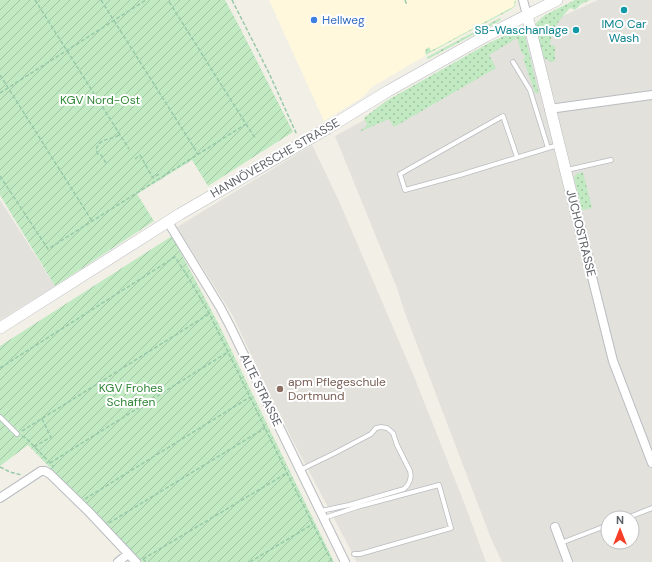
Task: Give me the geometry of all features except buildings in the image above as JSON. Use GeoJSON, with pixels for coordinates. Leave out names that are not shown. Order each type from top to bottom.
{"type":"FeatureCollection","features":[{"type":"Feature","properties":{"kind":"main road","name":"HANNÖVERSCHE STRASSE"},"geometry":{"type":"LineString","coordinates":[[0,328],[205,199],[301,144],[427,68],[557,0]]}},
{"type":"Feature","properties":{"kind":"main road","name":"JUCHOSTRASSE"},"geometry":{"type":"LineString","coordinates":[[527,15],[549,109],[553,146],[565,170],[589,265]]}},
{"type":"Feature","properties":{"kind":"street","name":"JUCHOSTRASSE"},"geometry":{"type":"LineString","coordinates":[[523,0],[527,15]]}},
{"type":"Feature","properties":{"kind":"street"},"geometry":{"type":"LineString","coordinates":[[549,109],[652,95]]}},
{"type":"Feature","properties":{"kind":"street","name":"ALTE STRASSE"},"geometry":{"type":"LineString","coordinates":[[168,222],[215,298],[230,326],[345,562]]}},
{"type":"Feature","properties":{"kind":"street","name":"JUCHOSTRASSE"},"geometry":{"type":"LineString","coordinates":[[589,265],[613,360],[652,463]]}},
{"type":"Feature","properties":{"kind":"street"},"geometry":{"type":"LineString","coordinates":[[0,498],[41,471],[45,471],[50,474],[90,513],[128,554],[139,561]]}},
{"type":"Feature","properties":{"kind":"street"},"geometry":{"type":"LineString","coordinates":[[554,526],[568,562]]}},
{"type":"Feature","properties":{"kind":"street"},"geometry":{"type":"LineString","coordinates":[[118,562],[128,554]]}},
{"type":"Feature","properties":{"kind":"lane"},"geometry":{"type":"LineString","coordinates":[[513,62],[530,90],[553,146],[460,175],[405,190],[400,174],[503,116],[517,157]]}},
{"type":"Feature","properties":{"kind":"lane"},"geometry":{"type":"LineString","coordinates":[[565,170],[611,160]]}},
{"type":"Feature","properties":{"kind":"lane"},"geometry":{"type":"LineString","coordinates":[[0,417],[17,434]]}},
{"type":"Feature","properties":{"kind":"lane"},"geometry":{"type":"LineString","coordinates":[[300,470],[371,434],[376,428],[386,428],[395,436],[397,445],[411,475],[407,487],[323,515]]}},
{"type":"Feature","properties":{"kind":"lane"},"geometry":{"type":"LineString","coordinates":[[323,515],[439,485],[451,528],[360,554],[354,554]]}},
{"type":"Feature","properties":{"kind":"lane"},"geometry":{"type":"LineString","coordinates":[[640,513],[652,508]]}},
{"type":"Feature","properties":{"kind":"lane"},"geometry":{"type":"LineString","coordinates":[[561,543],[600,528]]}},
{"type":"Feature","properties":{"kind":"path"},"geometry":{"type":"LineString","coordinates":[[35,0],[129,149]]}},
{"type":"Feature","properties":{"kind":"path"},"geometry":{"type":"LineString","coordinates":[[101,0],[198,154]]}},
{"type":"Feature","properties":{"kind":"path"},"geometry":{"type":"LineString","coordinates":[[0,93],[146,0]]}},
{"type":"Feature","properties":{"kind":"path"},"geometry":{"type":"LineString","coordinates":[[168,0],[255,138]]}},
{"type":"Feature","properties":{"kind":"path"},"geometry":{"type":"LineString","coordinates":[[232,0],[269,73],[301,144]]}},
{"type":"Feature","properties":{"kind":"path"},"geometry":{"type":"LineString","coordinates":[[405,0],[407,5]]}},
{"type":"Feature","properties":{"kind":"path"},"geometry":{"type":"LineString","coordinates":[[0,75],[92,221]]}},
{"type":"Feature","properties":{"kind":"path"},"geometry":{"type":"LineString","coordinates":[[0,176],[48,249],[246,124]]}},
{"type":"Feature","properties":{"kind":"path"},"geometry":{"type":"LineString","coordinates":[[106,164],[96,150],[102,142],[120,135]]}},
{"type":"Feature","properties":{"kind":"path"},"geometry":{"type":"LineString","coordinates":[[135,159],[140,155],[150,169],[150,173],[153,178]]}},
{"type":"Feature","properties":{"kind":"path"},"geometry":{"type":"LineString","coordinates":[[151,184],[153,178],[159,174]]}},
{"type":"Feature","properties":{"kind":"path"},"geometry":{"type":"LineString","coordinates":[[0,368],[175,257],[209,313],[332,562]]}},
{"type":"Feature","properties":{"kind":"path"},"geometry":{"type":"LineString","coordinates":[[17,434],[209,313]]}},
{"type":"Feature","properties":{"kind":"path"},"geometry":{"type":"LineString","coordinates":[[50,463],[228,352]]}},
{"type":"Feature","properties":{"kind":"path"},"geometry":{"type":"LineString","coordinates":[[85,499],[250,397]]}},
{"type":"Feature","properties":{"kind":"path"},"geometry":{"type":"LineString","coordinates":[[34,446],[51,437],[42,419]]}},
{"type":"Feature","properties":{"kind":"path"},"geometry":{"type":"LineString","coordinates":[[109,523],[265,428]]}},
{"type":"Feature","properties":{"kind":"path"},"geometry":{"type":"LineString","coordinates":[[0,467],[10,472],[22,475],[27,481]]}},
{"type":"Feature","properties":{"kind":"path"},"geometry":{"type":"LineString","coordinates":[[139,561],[287,472]]}},
{"type":"Feature","properties":{"kind":"path"},"geometry":{"type":"LineString","coordinates":[[250,562],[313,524]]}},
{"type":"Feature","properties":{"kind":"shaded area"},"geometry":{"type":"Polygon","coordinates":[[[269,0],[516,0],[516,4],[510,10],[372,87],[363,97],[324,121],[269,0]]]}},
{"type":"Feature","properties":{"kind":"shaded area"},"geometry":{"type":"Polygon","coordinates":[[[598,0],[652,0],[652,562],[502,562],[492,541],[405,313],[397,288],[335,136],[521,35],[598,0]]]}},
{"type":"Feature","properties":{"kind":"shaded area"},"geometry":{"type":"Polygon","coordinates":[[[312,145],[339,201],[413,374],[486,562],[357,562],[292,439],[233,316],[177,227],[312,145]]]}},
{"type":"Feature","properties":{"kind":"shaded area"},"geometry":{"type":"Polygon","coordinates":[[[0,200],[55,286],[0,320],[0,200]]]}},
{"type":"Feature","properties":{"kind":"green space","name":"KGV Nord-Ost"},"geometry":{"type":"Polygon","coordinates":[[[0,0],[225,0],[293,132],[208,186],[192,160],[137,194],[154,221],[55,286],[0,195],[0,0]]]}},
{"type":"Feature","properties":{"kind":"green space"},"geometry":{"type":"Polygon","coordinates":[[[515,0],[515,6],[510,10],[426,55],[426,49],[429,47],[431,51],[511,8],[514,6],[515,0]]]}},
{"type":"Feature","properties":{"kind":"green space"},"geometry":{"type":"Polygon","coordinates":[[[575,0],[590,0],[581,4],[575,10],[570,8],[557,25],[552,34],[550,45],[555,46],[555,61],[551,62],[544,58],[536,23],[545,15],[575,0]]]}},
{"type":"Feature","properties":{"kind":"green space"},"geometry":{"type":"Polygon","coordinates":[[[500,18],[501,20],[428,59],[427,57],[500,18]]]}},
{"type":"Feature","properties":{"kind":"green space"},"geometry":{"type":"Polygon","coordinates":[[[517,30],[522,32],[525,36],[539,94],[535,93],[523,58],[525,58],[524,54],[522,54],[517,38],[489,55],[496,68],[394,127],[389,119],[359,132],[367,126],[364,119],[365,117],[386,101],[489,43],[517,30]]]}},
{"type":"Feature","properties":{"kind":"green space"},"geometry":{"type":"Polygon","coordinates":[[[583,172],[592,208],[582,210],[574,178],[576,174],[583,172]]]}},
{"type":"Feature","properties":{"kind":"green space","name":"KGV Frohes Schaffen"},"geometry":{"type":"Polygon","coordinates":[[[172,236],[219,325],[334,562],[142,562],[28,445],[0,466],[0,346],[172,236]]]}},
{"type":"Feature","properties":{"kind":"place","name":"IMO Car Wash"},"geometry":{"type":"Point","coordinates":[624,10]}},
{"type":"Feature","properties":{"kind":"place","name":"Hellweg"},"geometry":{"type":"Point","coordinates":[314,20]}},
{"type":"Feature","properties":{"kind":"place","name":"SB-Waschanlage"},"geometry":{"type":"Point","coordinates":[576,30]}},
{"type":"Feature","properties":{"kind":"place","name":"apm Pflegeschule Dortmund"},"geometry":{"type":"Point","coordinates":[280,389]}}]}
